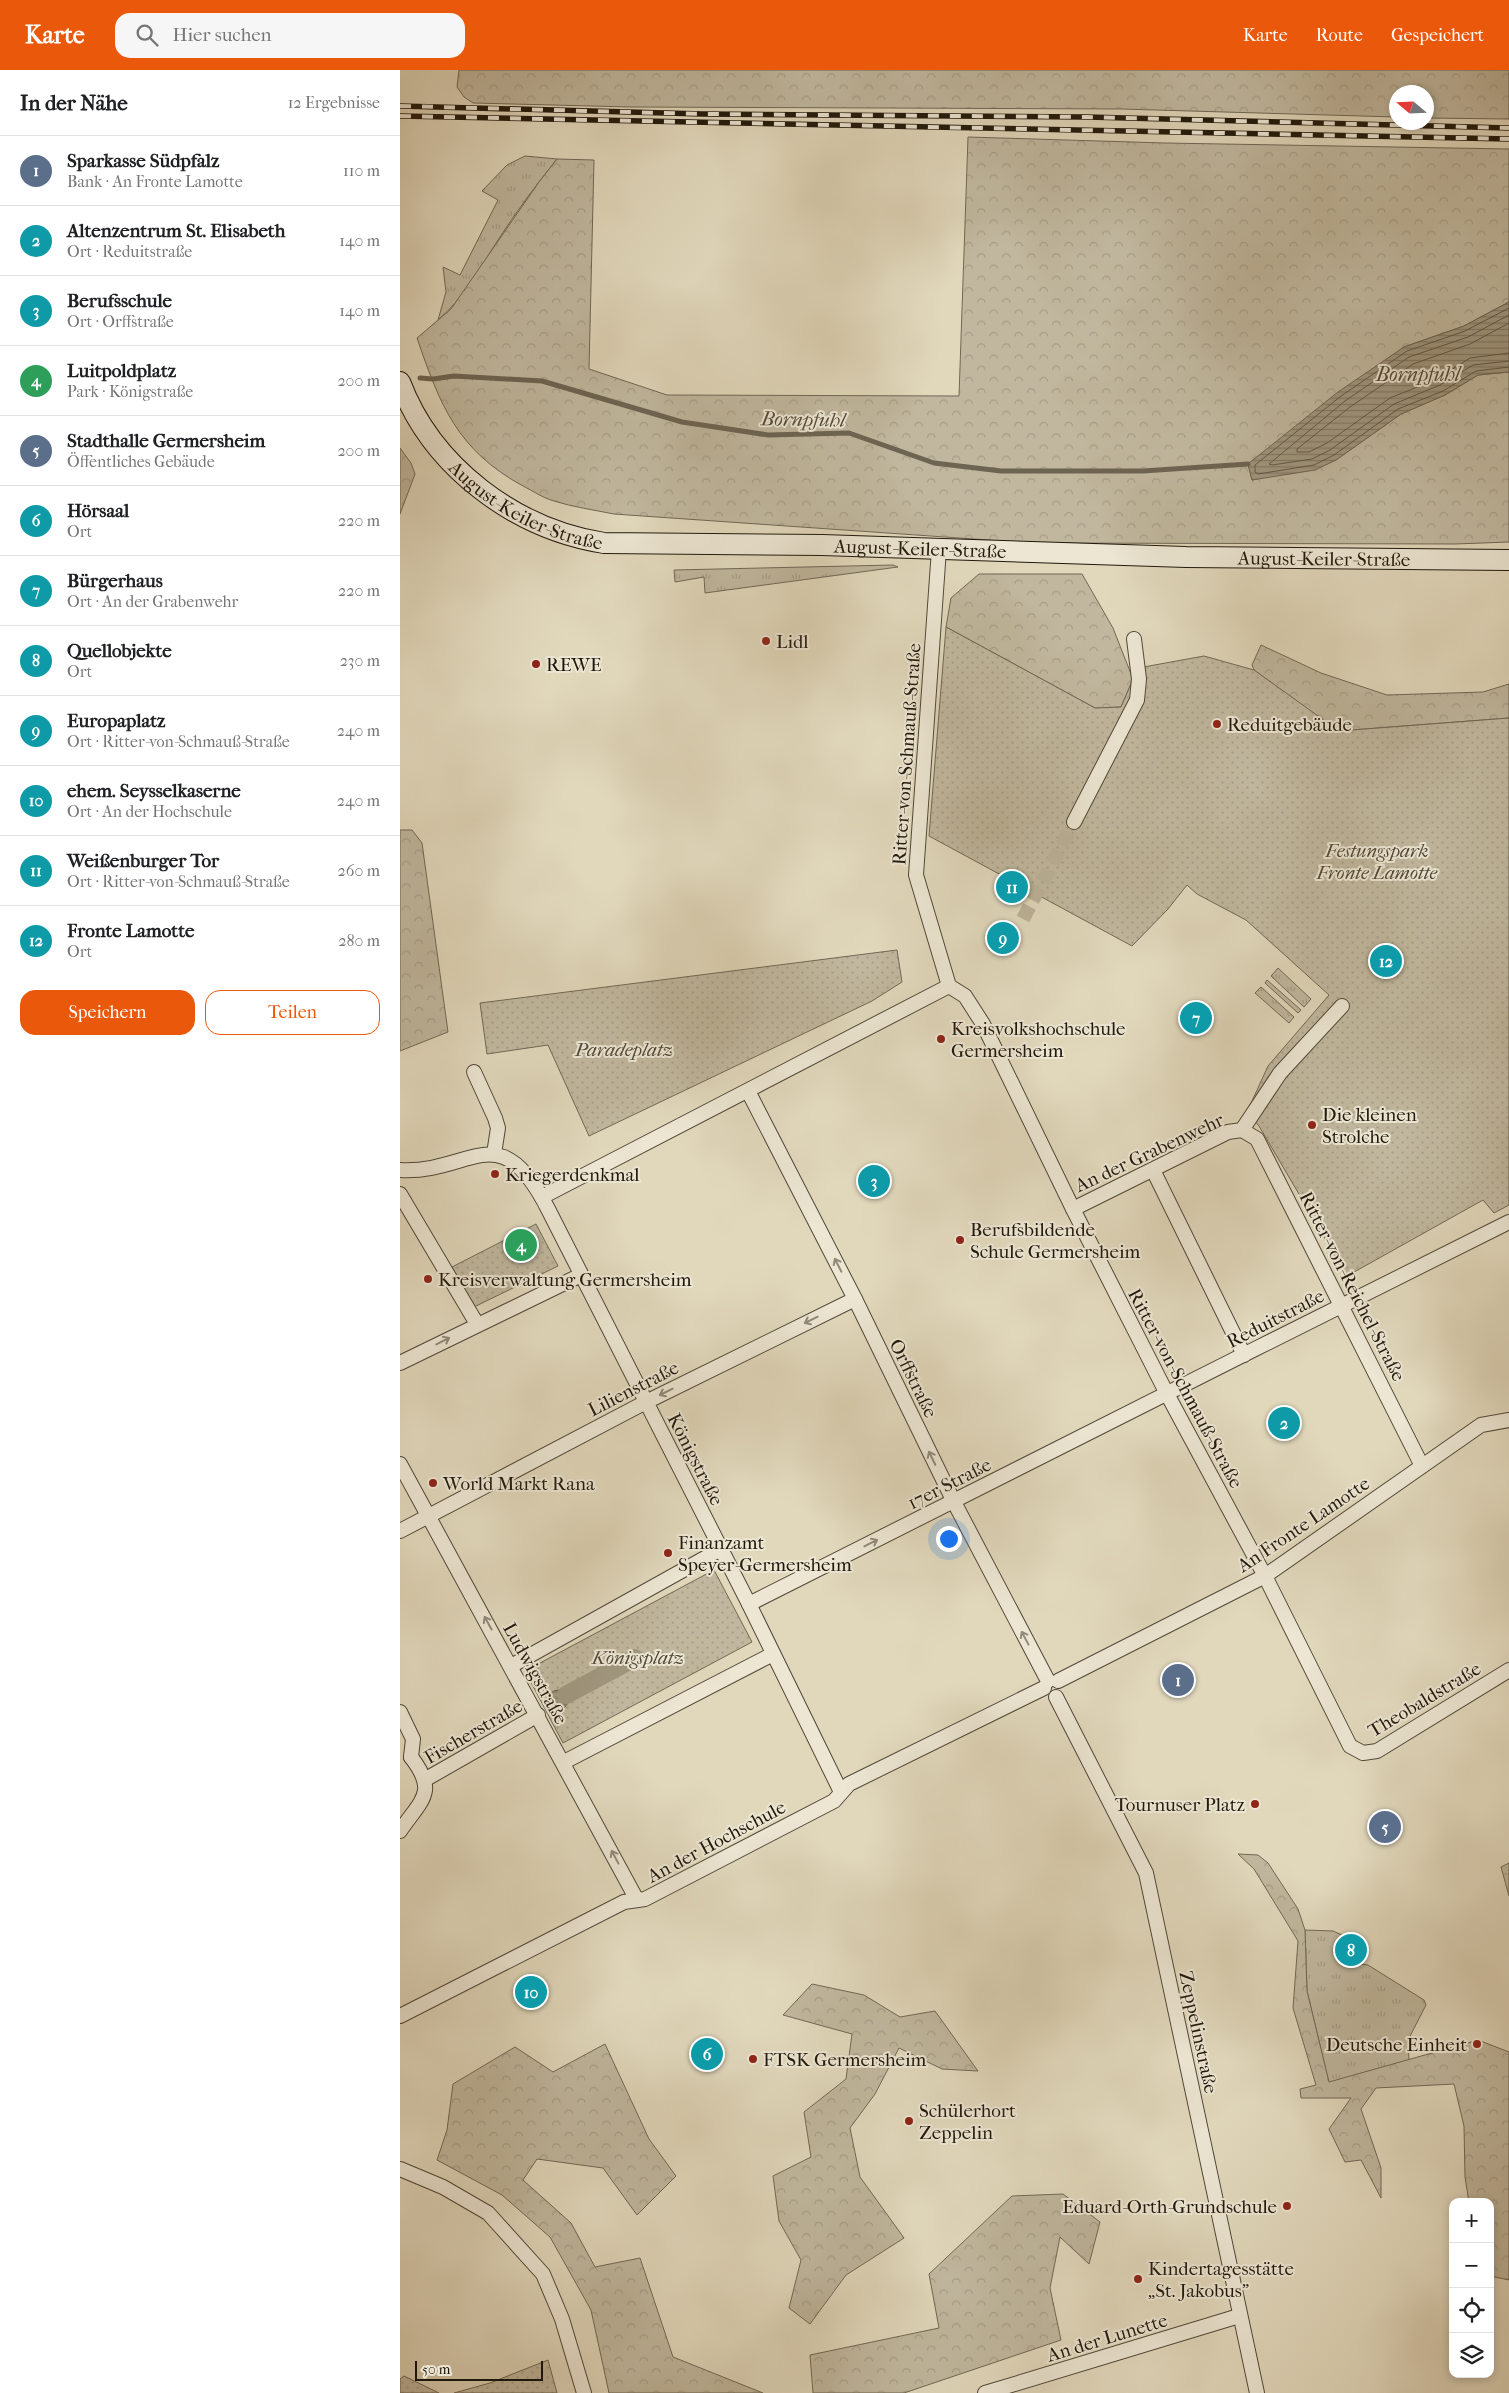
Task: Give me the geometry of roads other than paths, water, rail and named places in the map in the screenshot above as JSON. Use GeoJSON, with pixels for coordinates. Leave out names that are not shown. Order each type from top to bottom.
{"type":"FeatureCollection","features":[{"type":"Feature","properties":{"kind":"street","name":"August-Keiler-Straße"},"geometry":{"type":"LineString","coordinates":[[400,382],[427,432],[442,453],[466,477],[504,505],[555,531],[577,539],[604,543],[635,544],[822,545],[1186,557],[1509,560]]}},
{"type":"Feature","properties":{"kind":"street","name":"Ritter-von-Schmauß-Straße"},"geometry":{"type":"LineString","coordinates":[[939,549],[916,875],[949,986],[965,996],[972,1005],[1166,1392],[1264,1576],[1340,1729],[1350,1746],[1356,1750]]}},
{"type":"Feature","properties":{"kind":"street"},"geometry":{"type":"LineString","coordinates":[[1074,822],[1137,700],[1139,690],[1134,639]]}},
{"type":"Feature","properties":{"kind":"street"},"geometry":{"type":"LineString","coordinates":[[542,1197],[949,986]]}},
{"type":"Feature","properties":{"kind":"street"},"geometry":{"type":"LineString","coordinates":[[1242,1130],[1280,1073],[1342,1006]]}},
{"type":"Feature","properties":{"kind":"street"},"geometry":{"type":"LineString","coordinates":[[400,1170],[422,1170],[472,1156],[494,1154],[498,1128],[474,1072]]}},
{"type":"Feature","properties":{"kind":"street","name":"Orffstraße"},"geometry":{"type":"LineString","coordinates":[[748,1091],[855,1299],[954,1502],[1050,1684]]}},
{"type":"Feature","properties":{"kind":"street","name":"An der Grabenwehr"},"geometry":{"type":"LineString","coordinates":[[1073,1209],[1228,1132],[1242,1130]]}},
{"type":"Feature","properties":{"kind":"street","name":"Ritter-von-Reichel-Straße"},"geometry":{"type":"LineString","coordinates":[[1242,1130],[1257,1138],[1422,1466]]}},
{"type":"Feature","properties":{"kind":"street","name":"Königstraße"},"geometry":{"type":"LineString","coordinates":[[494,1154],[518,1166],[542,1197],[749,1604],[841,1792]]}},
{"type":"Feature","properties":{"kind":"street"},"geometry":{"type":"LineString","coordinates":[[1153,1170],[1244,1355]]}},
{"type":"Feature","properties":{"kind":"street"},"geometry":{"type":"LineString","coordinates":[[400,1194],[477,1324]]}},
{"type":"Feature","properties":{"kind":"street","name":"Reduitstraße"},"geometry":{"type":"LineString","coordinates":[[1166,1392],[1509,1222]]}},
{"type":"Feature","properties":{"kind":"street"},"geometry":{"type":"LineString","coordinates":[[400,1363],[477,1324],[582,1275]]}},
{"type":"Feature","properties":{"kind":"street","name":"Lilienstraße"},"geometry":{"type":"LineString","coordinates":[[400,1531],[646,1402],[855,1299]]}},
{"type":"Feature","properties":{"kind":"street","name":"17er Straße"},"geometry":{"type":"LineString","coordinates":[[749,1604],[954,1502],[1166,1392]]}},
{"type":"Feature","properties":{"kind":"street","name":"An Fronte Lamotte"},"geometry":{"type":"LineString","coordinates":[[1050,1684],[1264,1576],[1481,1425],[1509,1420]]}},
{"type":"Feature","properties":{"kind":"street","name":"Ludwigstraße"},"geometry":{"type":"LineString","coordinates":[[400,1464],[564,1762],[637,1900]]}},
{"type":"Feature","properties":{"kind":"street"},"geometry":{"type":"LineString","coordinates":[[511,1666],[721,1549]]}},
{"type":"Feature","properties":{"kind":"street"},"geometry":{"type":"LineString","coordinates":[[564,1762],[773,1654]]}},
{"type":"Feature","properties":{"kind":"street","name":"Theobaldstraße"},"geometry":{"type":"LineString","coordinates":[[1356,1750],[1370,1753],[1377,1751],[1509,1670]]}},
{"type":"Feature","properties":{"kind":"street","name":"Zeppelinstraße"},"geometry":{"type":"LineString","coordinates":[[1050,1684],[1047,1695],[1056,1697],[1146,1873],[1239,2316],[1257,2393]]}},
{"type":"Feature","properties":{"kind":"street","name":"An der Hochschule"},"geometry":{"type":"LineString","coordinates":[[400,2016],[624,1902],[645,1899],[834,1801],[849,1784],[1050,1684]]}},
{"type":"Feature","properties":{"kind":"street"},"geometry":{"type":"LineString","coordinates":[[400,1712],[413,1739],[405,1757],[426,1779]]}},
{"type":"Feature","properties":{"kind":"street","name":"Fischerstraße"},"geometry":{"type":"LineString","coordinates":[[400,1831],[426,1795],[426,1779],[538,1715]]}},
{"type":"Feature","properties":{"kind":"street"},"geometry":{"type":"LineString","coordinates":[[400,2169],[443,2187],[488,2213],[543,2274],[562,2319],[584,2393]]}},
{"type":"Feature","properties":{"kind":"street","name":"An der Lunette"},"geometry":{"type":"LineString","coordinates":[[985,2393],[1239,2316]]}},
{"type":"Feature","properties":{"kind":"water","name":"Bornpfuhl"},"geometry":{"type":"Polygon","coordinates":[[[1509,302],[1509,372],[1478,375],[1445,395],[1401,414],[1336,460],[1315,470],[1252,480],[1248,464],[1338,392],[1404,347],[1464,326],[1509,302]]]}},
{"type":"Feature","properties":{"kind":"water"},"geometry":{"type":"Polygon","coordinates":[[[558,1690],[565,1693],[568,1700],[565,1707],[558,1710],[551,1707],[548,1700],[551,1693],[558,1690]]]}},
{"type":"Feature","properties":{"kind":"waterway","name":"Bornpfuhl"},"geometry":{"type":"LineString","coordinates":[[420,378],[433,379],[454,376],[542,381],[682,422],[768,435],[849,433],[934,463],[1001,471],[1143,471],[1248,464]]}},
{"type":"Feature","properties":{"kind":"waterway"},"geometry":{"type":"LineString","coordinates":[[566,1695],[635,1658]]}},
{"type":"Feature","properties":{"kind":"tunnel"},"geometry":{"type":"LineString","coordinates":[[1023,919],[1074,822]]}},
{"type":"Feature","properties":{"kind":"railway"},"geometry":{"type":"LineString","coordinates":[[400,106],[703,114],[1087,117],[1509,128]]}},
{"type":"Feature","properties":{"kind":"railway"},"geometry":{"type":"LineString","coordinates":[[400,116],[1509,139]]}},
{"type":"Feature","properties":{"kind":"place","name":"Lidl"},"geometry":{"type":"Point","coordinates":[766,641]}},
{"type":"Feature","properties":{"kind":"place","name":"REWE"},"geometry":{"type":"Point","coordinates":[536,664]}},
{"type":"Feature","properties":{"kind":"place","name":"Reduitgebäude"},"geometry":{"type":"Point","coordinates":[1217,724]}},
{"type":"Feature","properties":{"kind":"place","name":"Weißenburger Tor"},"geometry":{"type":"Point","coordinates":[1012,887]}},
{"type":"Feature","properties":{"kind":"place","name":"Europaplatz"},"geometry":{"type":"Point","coordinates":[1003,938]}},
{"type":"Feature","properties":{"kind":"place","name":"Fronte Lamotte"},"geometry":{"type":"Point","coordinates":[1386,961]}},
{"type":"Feature","properties":{"kind":"place","name":"Bürgerhaus"},"geometry":{"type":"Point","coordinates":[1196,1018]}},
{"type":"Feature","properties":{"kind":"place","name":"Kreisvolkshochschule Germersheim"},"geometry":{"type":"Point","coordinates":[941,1039]}},
{"type":"Feature","properties":{"kind":"place","name":"Die kleinen Strolche"},"geometry":{"type":"Point","coordinates":[1312,1125]}},
{"type":"Feature","properties":{"kind":"place","name":"Kriegerdenkmal"},"geometry":{"type":"Point","coordinates":[495,1174]}},
{"type":"Feature","properties":{"kind":"place","name":"Berufsschule"},"geometry":{"type":"Point","coordinates":[874,1181]}},
{"type":"Feature","properties":{"kind":"place","name":"Berufsbildende Schule Germersheim"},"geometry":{"type":"Point","coordinates":[960,1240]}},
{"type":"Feature","properties":{"kind":"place","name":"Luitpoldplatz"},"geometry":{"type":"Point","coordinates":[521,1245]}},
{"type":"Feature","properties":{"kind":"place","name":"Kreisverwaltung Germersheim"},"geometry":{"type":"Point","coordinates":[428,1279]}},
{"type":"Feature","properties":{"kind":"place","name":"Altenzentrum St. Elisabeth"},"geometry":{"type":"Point","coordinates":[1284,1423]}},
{"type":"Feature","properties":{"kind":"place","name":"World Markt Rana"},"geometry":{"type":"Point","coordinates":[433,1483]}},
{"type":"Feature","properties":{"kind":"place","name":"Finanzamt Speyer-Germersheim"},"geometry":{"type":"Point","coordinates":[668,1553]}},
{"type":"Feature","properties":{"kind":"place","name":"Sparkasse Südpfalz"},"geometry":{"type":"Point","coordinates":[1178,1680]}},
{"type":"Feature","properties":{"kind":"place","name":"Tournuser Platz"},"geometry":{"type":"Point","coordinates":[1255,1804]}},
{"type":"Feature","properties":{"kind":"place","name":"Stadthalle Germersheim"},"geometry":{"type":"Point","coordinates":[1385,1827]}},
{"type":"Feature","properties":{"kind":"place","name":"Quellobjekte"},"geometry":{"type":"Point","coordinates":[1351,1950]}},
{"type":"Feature","properties":{"kind":"place","name":"ehem. Seysselkaserne"},"geometry":{"type":"Point","coordinates":[531,1992]}},
{"type":"Feature","properties":{"kind":"place","name":"Deutsche Einheit"},"geometry":{"type":"Point","coordinates":[1477,2044]}},
{"type":"Feature","properties":{"kind":"place","name":"Hörsaal"},"geometry":{"type":"Point","coordinates":[707,2054]}},
{"type":"Feature","properties":{"kind":"place","name":"FTSK Germersheim"},"geometry":{"type":"Point","coordinates":[753,2059]}},
{"type":"Feature","properties":{"kind":"place","name":"Schülerhort Zeppelin"},"geometry":{"type":"Point","coordinates":[909,2121]}},
{"type":"Feature","properties":{"kind":"place","name":"Eduard-Orth-Grundschule"},"geometry":{"type":"Point","coordinates":[1287,2206]}},
{"type":"Feature","properties":{"kind":"place","name":"Kindertagesstätte „St. Jakobus”"},"geometry":{"type":"Point","coordinates":[1138,2279]}},
{"type":"Feature","properties":{"kind":"park label","name":"Festungspark Fronte Lamotte"},"geometry":{"type":"Point","coordinates":[1377,861]}},
{"type":"Feature","properties":{"kind":"park label","name":"Paradeplatz"},"geometry":{"type":"Point","coordinates":[624,1049]}},
{"type":"Feature","properties":{"kind":"park label","name":"Königsplatz"},"geometry":{"type":"Point","coordinates":[638,1657]}}]}
